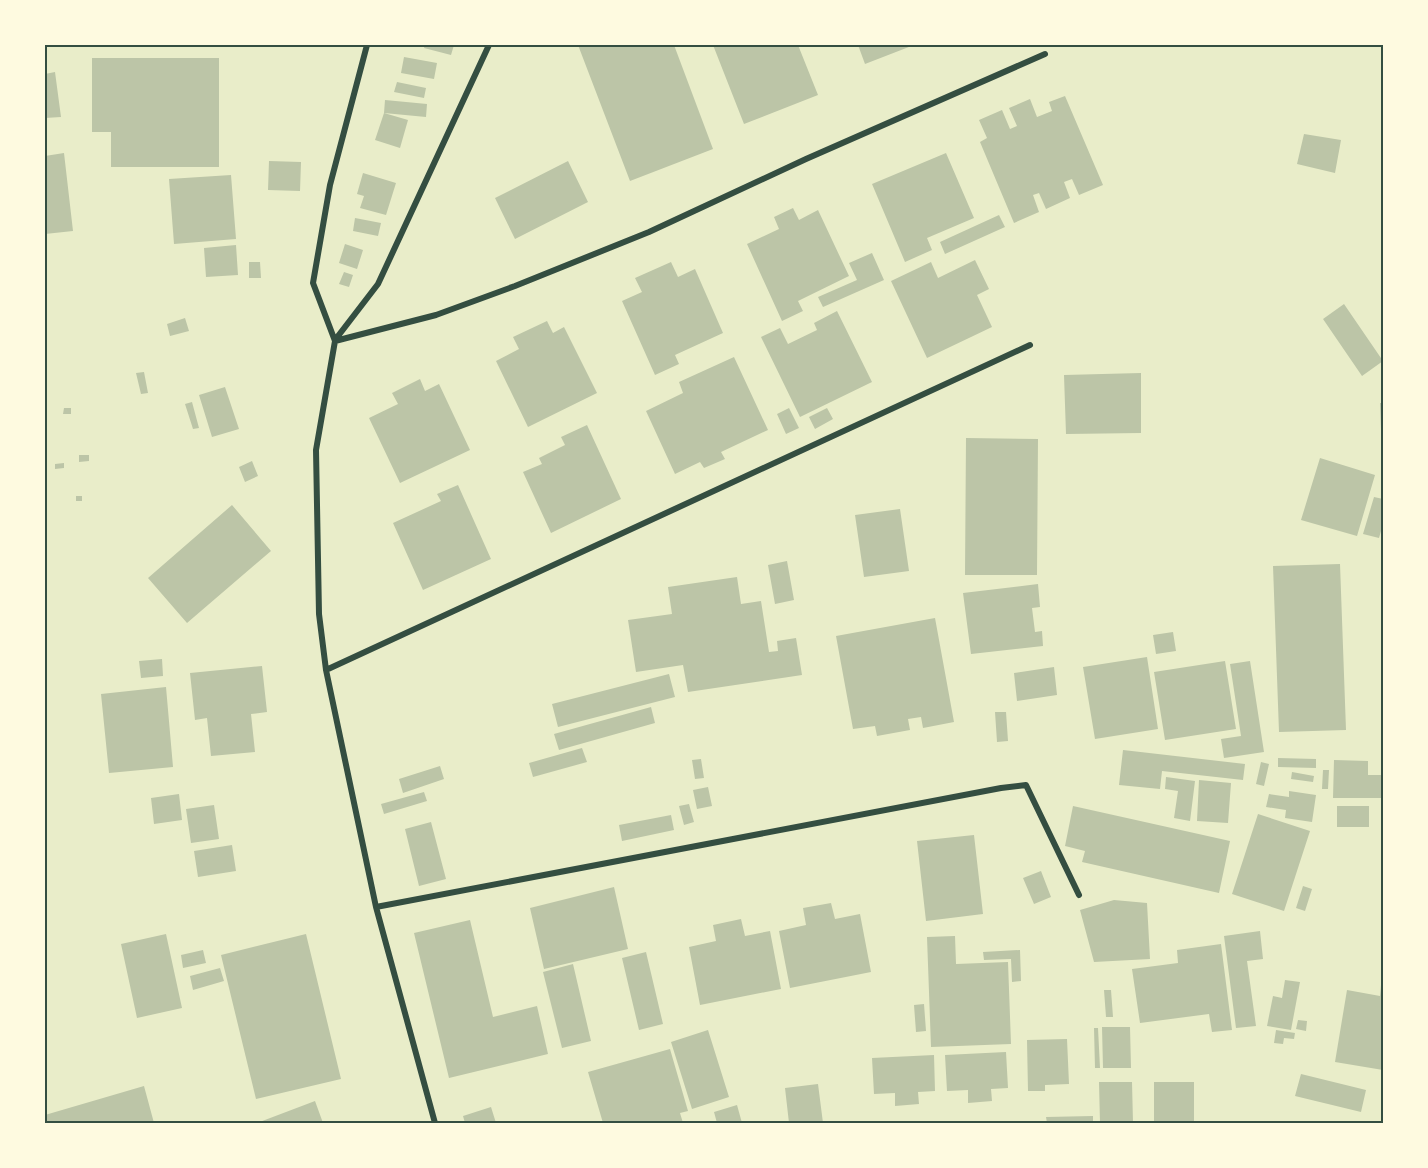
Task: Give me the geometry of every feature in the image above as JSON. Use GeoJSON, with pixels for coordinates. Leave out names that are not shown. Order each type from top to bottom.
{"type":"FeatureCollection","features":[{"type":"Feature","properties":{"kind":"street"},"geometry":{"type":"LineString","coordinates":[[335,341],[313,283],[330,185],[367,45]]}},
{"type":"Feature","properties":{"kind":"street"},"geometry":{"type":"LineString","coordinates":[[435,1123],[376,907],[326,670],[319,614],[316,450],[335,341],[378,284],[489,45]]}},
{"type":"Feature","properties":{"kind":"street"},"geometry":{"type":"LineString","coordinates":[[335,341],[436,315],[649,232],[806,159],[1045,54]]}},
{"type":"Feature","properties":{"kind":"street"},"geometry":{"type":"LineString","coordinates":[[326,670],[1030,345]]}},
{"type":"Feature","properties":{"kind":"street"},"geometry":{"type":"LineString","coordinates":[[376,907],[1026,785],[1079,895]]}},
{"type":"Feature","properties":{"kind":"building"},"geometry":{"type":"Polygon","coordinates":[[[425,45],[454,45],[451,55],[424,48],[425,45]]]}},
{"type":"Feature","properties":{"kind":"building"},"geometry":{"type":"Polygon","coordinates":[[[578,45],[674,45],[713,149],[630,181],[578,45]]]}},
{"type":"Feature","properties":{"kind":"building"},"geometry":{"type":"Polygon","coordinates":[[[713,45],[798,45],[818,95],[744,124],[713,45]]]}},
{"type":"Feature","properties":{"kind":"building"},"geometry":{"type":"Polygon","coordinates":[[[858,45],[914,45],[865,64],[858,45]]]}},
{"type":"Feature","properties":{"kind":"building"},"geometry":{"type":"Polygon","coordinates":[[[404,57],[437,63],[434,79],[401,73],[404,57]]]}},
{"type":"Feature","properties":{"kind":"building"},"geometry":{"type":"Polygon","coordinates":[[[92,58],[219,58],[219,167],[111,167],[111,132],[92,132],[92,58]]]}},
{"type":"Feature","properties":{"kind":"building"},"geometry":{"type":"Polygon","coordinates":[[[55,72],[61,117],[45,118],[45,74],[55,72]]]}},
{"type":"Feature","properties":{"kind":"building"},"geometry":{"type":"Polygon","coordinates":[[[397,82],[426,88],[424,98],[394,92],[397,82]]]}},
{"type":"Feature","properties":{"kind":"building"},"geometry":{"type":"Polygon","coordinates":[[[1065,96],[1103,185],[1079,195],[1072,179],[1064,182],[1070,198],[1046,209],[1039,193],[1033,195],[1039,212],[1014,223],[980,142],[987,138],[979,120],[1002,110],[1010,129],[1017,126],[1009,108],[1030,99],[1037,117],[1052,111],[1049,102],[1065,96]]]}},
{"type":"Feature","properties":{"kind":"building"},"geometry":{"type":"Polygon","coordinates":[[[385,100],[427,104],[426,117],[384,113],[385,100]]]}},
{"type":"Feature","properties":{"kind":"building"},"geometry":{"type":"Polygon","coordinates":[[[384,113],[408,120],[400,148],[375,140],[384,113]]]}},
{"type":"Feature","properties":{"kind":"building"},"geometry":{"type":"Polygon","coordinates":[[[1304,134],[1341,140],[1335,173],[1297,164],[1304,134]]]}},
{"type":"Feature","properties":{"kind":"building"},"geometry":{"type":"Polygon","coordinates":[[[64,153],[73,231],[45,234],[45,156],[64,153]]]}},
{"type":"Feature","properties":{"kind":"building"},"geometry":{"type":"Polygon","coordinates":[[[946,153],[974,218],[927,238],[932,250],[905,262],[872,184],[946,153]]]}},
{"type":"Feature","properties":{"kind":"building"},"geometry":{"type":"Polygon","coordinates":[[[269,161],[301,162],[300,191],[268,190],[269,161]]]}},
{"type":"Feature","properties":{"kind":"building"},"geometry":{"type":"Polygon","coordinates":[[[568,161],[588,202],[515,239],[495,198],[568,161]]]}},
{"type":"Feature","properties":{"kind":"building"},"geometry":{"type":"Polygon","coordinates":[[[363,173],[396,183],[386,215],[360,208],[364,196],[357,194],[363,173]]]}},
{"type":"Feature","properties":{"kind":"building"},"geometry":{"type":"Polygon","coordinates":[[[231,175],[236,239],[174,244],[169,179],[231,175]]]}},
{"type":"Feature","properties":{"kind":"building"},"geometry":{"type":"Polygon","coordinates":[[[793,208],[799,220],[818,210],[849,276],[798,301],[803,311],[782,321],[747,244],[779,229],[774,217],[793,208]]]}},
{"type":"Feature","properties":{"kind":"building"},"geometry":{"type":"Polygon","coordinates":[[[999,215],[1005,227],[945,254],[940,242],[999,215]]]}},
{"type":"Feature","properties":{"kind":"building"},"geometry":{"type":"Polygon","coordinates":[[[355,218],[381,223],[378,236],[353,231],[355,218]]]}},
{"type":"Feature","properties":{"kind":"building"},"geometry":{"type":"Polygon","coordinates":[[[345,244],[363,250],[357,269],[339,263],[345,244]]]}},
{"type":"Feature","properties":{"kind":"building"},"geometry":{"type":"Polygon","coordinates":[[[236,245],[238,275],[206,277],[204,248],[236,245]]]}},
{"type":"Feature","properties":{"kind":"building"},"geometry":{"type":"Polygon","coordinates":[[[872,253],[884,280],[823,307],[818,297],[857,280],[849,263],[872,253]]]}},
{"type":"Feature","properties":{"kind":"building"},"geometry":{"type":"Polygon","coordinates":[[[975,260],[989,289],[977,295],[992,327],[927,358],[891,281],[931,262],[938,278],[975,260]]]}},
{"type":"Feature","properties":{"kind":"building"},"geometry":{"type":"Polygon","coordinates":[[[249,262],[260,262],[261,278],[249,278],[249,262]]]}},
{"type":"Feature","properties":{"kind":"building"},"geometry":{"type":"Polygon","coordinates":[[[671,262],[678,277],[695,269],[723,333],[675,355],[679,364],[655,375],[622,301],[642,292],[635,278],[671,262]]]}},
{"type":"Feature","properties":{"kind":"building"},"geometry":{"type":"Polygon","coordinates":[[[344,272],[353,275],[349,287],[339,284],[344,272]]]}},
{"type":"Feature","properties":{"kind":"building"},"geometry":{"type":"Polygon","coordinates":[[[1344,304],[1383,361],[1362,376],[1323,319],[1344,304]]]}},
{"type":"Feature","properties":{"kind":"building"},"geometry":{"type":"Polygon","coordinates":[[[837,311],[872,382],[800,417],[761,337],[780,328],[788,344],[817,330],[814,323],[837,311]]]}},
{"type":"Feature","properties":{"kind":"building"},"geometry":{"type":"Polygon","coordinates":[[[185,318],[189,331],[170,336],[167,324],[185,318]]]}},
{"type":"Feature","properties":{"kind":"building"},"geometry":{"type":"Polygon","coordinates":[[[547,321],[553,333],[564,327],[597,393],[528,427],[496,361],[519,349],[513,337],[547,321]]]}},
{"type":"Feature","properties":{"kind":"building"},"geometry":{"type":"Polygon","coordinates":[[[734,357],[768,430],[721,452],[725,459],[704,468],[700,462],[675,474],[646,411],[683,393],[679,382],[734,357]]]}},
{"type":"Feature","properties":{"kind":"building"},"geometry":{"type":"Polygon","coordinates":[[[144,372],[148,393],[141,394],[136,373],[144,372]]]}},
{"type":"Feature","properties":{"kind":"building"},"geometry":{"type":"Polygon","coordinates":[[[1141,373],[1141,433],[1066,434],[1064,375],[1141,373]]]}},
{"type":"Feature","properties":{"kind":"building"},"geometry":{"type":"Polygon","coordinates":[[[420,379],[425,391],[439,384],[470,450],[400,483],[369,418],[398,404],[392,393],[420,379]]]}},
{"type":"Feature","properties":{"kind":"building"},"geometry":{"type":"Polygon","coordinates":[[[225,387],[239,429],[212,437],[199,395],[225,387]]]}},
{"type":"Feature","properties":{"kind":"building"},"geometry":{"type":"Polygon","coordinates":[[[192,402],[199,428],[193,429],[185,404],[192,402]]]}},
{"type":"Feature","properties":{"kind":"building"},"geometry":{"type":"Polygon","coordinates":[[[1380,403],[1383,403],[1383,430],[1381,430],[1380,403]]]}},
{"type":"Feature","properties":{"kind":"building"},"geometry":{"type":"Polygon","coordinates":[[[64,408],[71,408],[71,414],[63,414],[64,408]]]}},
{"type":"Feature","properties":{"kind":"building"},"geometry":{"type":"Polygon","coordinates":[[[789,408],[799,428],[786,434],[777,414],[789,408]]]}},
{"type":"Feature","properties":{"kind":"building"},"geometry":{"type":"Polygon","coordinates":[[[827,408],[833,419],[815,429],[809,417],[827,408]]]}},
{"type":"Feature","properties":{"kind":"building"},"geometry":{"type":"Polygon","coordinates":[[[587,425],[621,499],[551,533],[523,472],[542,464],[539,458],[565,445],[561,437],[587,425]]]}},
{"type":"Feature","properties":{"kind":"building"},"geometry":{"type":"Polygon","coordinates":[[[966,438],[1038,439],[1037,575],[965,575],[966,438]]]}},
{"type":"Feature","properties":{"kind":"building"},"geometry":{"type":"Polygon","coordinates":[[[79,455],[89,455],[89,461],[79,462],[79,455]]]}},
{"type":"Feature","properties":{"kind":"building"},"geometry":{"type":"Polygon","coordinates":[[[1320,458],[1375,475],[1357,536],[1301,520],[1320,458]]]}},
{"type":"Feature","properties":{"kind":"building"},"geometry":{"type":"Polygon","coordinates":[[[252,461],[258,476],[245,482],[239,467],[252,461]]]}},
{"type":"Feature","properties":{"kind":"building"},"geometry":{"type":"Polygon","coordinates":[[[64,463],[64,468],[55,469],[55,464],[64,463]]]}},
{"type":"Feature","properties":{"kind":"building"},"geometry":{"type":"Polygon","coordinates":[[[458,485],[491,559],[423,590],[393,523],[441,501],[437,494],[458,485]]]}},
{"type":"Feature","properties":{"kind":"building"},"geometry":{"type":"Polygon","coordinates":[[[76,496],[82,496],[82,501],[76,501],[76,496]]]}},
{"type":"Feature","properties":{"kind":"building"},"geometry":{"type":"Polygon","coordinates":[[[1374,497],[1383,499],[1383,524],[1379,538],[1363,534],[1374,497]]]}},
{"type":"Feature","properties":{"kind":"building"},"geometry":{"type":"Polygon","coordinates":[[[232,505],[271,551],[187,623],[148,578],[232,505]]]}},
{"type":"Feature","properties":{"kind":"building"},"geometry":{"type":"Polygon","coordinates":[[[900,509],[909,571],[864,577],[855,515],[900,509]]]}},
{"type":"Feature","properties":{"kind":"building"},"geometry":{"type":"Polygon","coordinates":[[[787,561],[794,600],[775,604],[768,565],[787,561]]]}},
{"type":"Feature","properties":{"kind":"building"},"geometry":{"type":"Polygon","coordinates":[[[1340,564],[1346,730],[1279,732],[1273,566],[1340,564]]]}},
{"type":"Feature","properties":{"kind":"building"},"geometry":{"type":"Polygon","coordinates":[[[737,577],[741,604],[761,601],[769,652],[778,651],[777,641],[796,638],[802,675],[688,692],[683,665],[636,672],[628,620],[672,614],[668,587],[737,577]]]}},
{"type":"Feature","properties":{"kind":"building"},"geometry":{"type":"Polygon","coordinates":[[[1038,584],[1040,607],[1032,608],[1035,632],[1042,631],[1043,646],[971,654],[963,593],[1038,584]]]}},
{"type":"Feature","properties":{"kind":"building"},"geometry":{"type":"Polygon","coordinates":[[[935,618],[954,722],[923,728],[921,717],[908,719],[910,730],[877,736],[875,726],[853,729],[836,636],[935,618]]]}},
{"type":"Feature","properties":{"kind":"building"},"geometry":{"type":"Polygon","coordinates":[[[1173,632],[1176,651],[1156,654],[1153,635],[1173,632]]]}},
{"type":"Feature","properties":{"kind":"building"},"geometry":{"type":"Polygon","coordinates":[[[1147,657],[1158,729],[1095,739],[1083,667],[1147,657]]]}},
{"type":"Feature","properties":{"kind":"building"},"geometry":{"type":"Polygon","coordinates":[[[162,659],[163,676],[141,678],[139,661],[162,659]]]}},
{"type":"Feature","properties":{"kind":"building"},"geometry":{"type":"Polygon","coordinates":[[[1225,661],[1236,729],[1165,740],[1154,672],[1225,661]]]}},
{"type":"Feature","properties":{"kind":"building"},"geometry":{"type":"Polygon","coordinates":[[[1250,661],[1264,752],[1224,758],[1221,739],[1241,736],[1230,664],[1250,661]]]}},
{"type":"Feature","properties":{"kind":"building"},"geometry":{"type":"Polygon","coordinates":[[[262,666],[267,712],[251,714],[255,752],[211,756],[207,718],[195,720],[190,673],[262,666]]]}},
{"type":"Feature","properties":{"kind":"building"},"geometry":{"type":"Polygon","coordinates":[[[1054,667],[1057,695],[1017,701],[1014,673],[1054,667]]]}},
{"type":"Feature","properties":{"kind":"building"},"geometry":{"type":"Polygon","coordinates":[[[669,674],[675,697],[558,727],[552,704],[669,674]]]}},
{"type":"Feature","properties":{"kind":"building"},"geometry":{"type":"Polygon","coordinates":[[[166,687],[173,767],[109,773],[101,694],[166,687]]]}},
{"type":"Feature","properties":{"kind":"building"},"geometry":{"type":"Polygon","coordinates":[[[651,707],[655,723],[559,750],[554,734],[651,707]]]}},
{"type":"Feature","properties":{"kind":"building"},"geometry":{"type":"Polygon","coordinates":[[[995,712],[1006,712],[1008,741],[997,742],[995,712]]]}},
{"type":"Feature","properties":{"kind":"building"},"geometry":{"type":"Polygon","coordinates":[[[582,748],[587,762],[533,777],[529,763],[582,748]]]}},
{"type":"Feature","properties":{"kind":"building"},"geometry":{"type":"Polygon","coordinates":[[[1123,750],[1245,764],[1243,780],[1162,771],[1160,789],[1119,785],[1123,750]]]}},
{"type":"Feature","properties":{"kind":"building"},"geometry":{"type":"Polygon","coordinates":[[[1278,758],[1316,759],[1316,768],[1278,767],[1278,758]]]}},
{"type":"Feature","properties":{"kind":"building"},"geometry":{"type":"Polygon","coordinates":[[[701,759],[704,778],[695,779],[692,760],[701,759]]]}},
{"type":"Feature","properties":{"kind":"building"},"geometry":{"type":"Polygon","coordinates":[[[1334,760],[1368,761],[1368,775],[1383,775],[1383,798],[1333,798],[1334,760]]]}},
{"type":"Feature","properties":{"kind":"building"},"geometry":{"type":"Polygon","coordinates":[[[1261,762],[1269,764],[1264,786],[1256,784],[1261,762]]]}},
{"type":"Feature","properties":{"kind":"building"},"geometry":{"type":"Polygon","coordinates":[[[440,766],[444,779],[403,793],[399,779],[440,766]]]}},
{"type":"Feature","properties":{"kind":"building"},"geometry":{"type":"Polygon","coordinates":[[[1323,770],[1329,770],[1328,789],[1322,789],[1323,770]]]}},
{"type":"Feature","properties":{"kind":"building"},"geometry":{"type":"Polygon","coordinates":[[[1292,772],[1314,776],[1313,782],[1291,779],[1292,772]]]}},
{"type":"Feature","properties":{"kind":"building"},"geometry":{"type":"Polygon","coordinates":[[[1166,777],[1195,781],[1190,821],[1174,818],[1178,791],[1165,789],[1166,777]]]}},
{"type":"Feature","properties":{"kind":"building"},"geometry":{"type":"Polygon","coordinates":[[[1199,780],[1231,783],[1228,823],[1197,821],[1199,780]]]}},
{"type":"Feature","properties":{"kind":"building"},"geometry":{"type":"Polygon","coordinates":[[[708,787],[712,806],[697,809],[693,790],[708,787]]]}},
{"type":"Feature","properties":{"kind":"building"},"geometry":{"type":"Polygon","coordinates":[[[1289,791],[1316,795],[1312,822],[1285,818],[1286,810],[1266,807],[1269,794],[1289,797],[1289,791]]]}},
{"type":"Feature","properties":{"kind":"building"},"geometry":{"type":"Polygon","coordinates":[[[424,792],[427,801],[384,814],[381,804],[424,792]]]}},
{"type":"Feature","properties":{"kind":"building"},"geometry":{"type":"Polygon","coordinates":[[[179,794],[182,820],[154,824],[151,798],[179,794]]]}},
{"type":"Feature","properties":{"kind":"building"},"geometry":{"type":"Polygon","coordinates":[[[689,804],[694,822],[684,825],[679,806],[689,804]]]}},
{"type":"Feature","properties":{"kind":"building"},"geometry":{"type":"Polygon","coordinates":[[[214,805],[219,839],[191,843],[186,809],[214,805]]]}},
{"type":"Feature","properties":{"kind":"building"},"geometry":{"type":"Polygon","coordinates":[[[1073,806],[1230,841],[1219,893],[1082,862],[1085,851],[1065,846],[1073,806]]]}},
{"type":"Feature","properties":{"kind":"building"},"geometry":{"type":"Polygon","coordinates":[[[1337,806],[1369,806],[1369,827],[1337,827],[1337,806]]]}},
{"type":"Feature","properties":{"kind":"building"},"geometry":{"type":"Polygon","coordinates":[[[1258,814],[1310,831],[1284,911],[1232,894],[1258,814]]]}},
{"type":"Feature","properties":{"kind":"building"},"geometry":{"type":"Polygon","coordinates":[[[671,815],[674,830],[622,841],[619,825],[671,815]]]}},
{"type":"Feature","properties":{"kind":"building"},"geometry":{"type":"Polygon","coordinates":[[[431,822],[446,879],[419,886],[405,829],[431,822]]]}},
{"type":"Feature","properties":{"kind":"building"},"geometry":{"type":"Polygon","coordinates":[[[974,835],[983,914],[926,921],[917,841],[974,835]]]}},
{"type":"Feature","properties":{"kind":"building"},"geometry":{"type":"Polygon","coordinates":[[[232,845],[236,871],[198,877],[194,851],[232,845]]]}},
{"type":"Feature","properties":{"kind":"building"},"geometry":{"type":"Polygon","coordinates":[[[1041,871],[1051,897],[1034,904],[1023,878],[1041,871]]]}},
{"type":"Feature","properties":{"kind":"building"},"geometry":{"type":"Polygon","coordinates":[[[1303,886],[1312,889],[1305,911],[1296,908],[1303,886]]]}},
{"type":"Feature","properties":{"kind":"building"},"geometry":{"type":"Polygon","coordinates":[[[614,887],[628,949],[544,969],[530,908],[614,887]]]}},
{"type":"Feature","properties":{"kind":"building"},"geometry":{"type":"Polygon","coordinates":[[[1114,900],[1147,903],[1150,959],[1094,962],[1080,910],[1114,900]]]}},
{"type":"Feature","properties":{"kind":"building"},"geometry":{"type":"Polygon","coordinates":[[[831,903],[835,919],[860,914],[871,972],[790,988],[779,931],[806,925],[803,908],[831,903]]]}},
{"type":"Feature","properties":{"kind":"building"},"geometry":{"type":"Polygon","coordinates":[[[741,919],[745,936],[770,931],[781,989],[700,1005],[689,947],[716,941],[713,925],[741,919]]]}},
{"type":"Feature","properties":{"kind":"building"},"geometry":{"type":"Polygon","coordinates":[[[470,920],[493,1017],[537,1006],[548,1054],[449,1078],[414,933],[470,920]]]}},
{"type":"Feature","properties":{"kind":"building"},"geometry":{"type":"Polygon","coordinates":[[[1260,931],[1263,959],[1247,961],[1256,1026],[1236,1028],[1224,936],[1260,931]]]}},
{"type":"Feature","properties":{"kind":"building"},"geometry":{"type":"Polygon","coordinates":[[[166,934],[182,1008],[137,1018],[121,944],[166,934]]]}},
{"type":"Feature","properties":{"kind":"building"},"geometry":{"type":"Polygon","coordinates":[[[306,934],[341,1079],[256,1099],[221,955],[306,934]]]}},
{"type":"Feature","properties":{"kind":"building"},"geometry":{"type":"Polygon","coordinates":[[[955,936],[956,964],[1008,962],[1011,1044],[931,1047],[927,937],[955,936]]]}},
{"type":"Feature","properties":{"kind":"building"},"geometry":{"type":"Polygon","coordinates":[[[1221,944],[1232,1030],[1212,1032],[1209,1014],[1140,1023],[1132,969],[1178,963],[1177,950],[1221,944]]]}},
{"type":"Feature","properties":{"kind":"building"},"geometry":{"type":"Polygon","coordinates":[[[203,950],[206,963],[183,968],[181,955],[203,950]]]}},
{"type":"Feature","properties":{"kind":"building"},"geometry":{"type":"Polygon","coordinates":[[[1020,950],[1021,981],[1012,982],[1011,959],[984,960],[983,952],[1020,950]]]}},
{"type":"Feature","properties":{"kind":"building"},"geometry":{"type":"Polygon","coordinates":[[[646,952],[663,1024],[639,1030],[622,958],[646,952]]]}},
{"type":"Feature","properties":{"kind":"building"},"geometry":{"type":"Polygon","coordinates":[[[573,964],[591,1041],[562,1048],[543,972],[573,964]]]}},
{"type":"Feature","properties":{"kind":"building"},"geometry":{"type":"Polygon","coordinates":[[[220,968],[224,981],[193,990],[190,976],[220,968]]]}},
{"type":"Feature","properties":{"kind":"building"},"geometry":{"type":"Polygon","coordinates":[[[1285,980],[1300,982],[1291,1030],[1267,1026],[1273,996],[1282,998],[1285,980]]]}},
{"type":"Feature","properties":{"kind":"building"},"geometry":{"type":"Polygon","coordinates":[[[1381,985],[1383,985],[1383,1070],[1335,1062],[1347,990],[1380,996],[1381,985]]]}},
{"type":"Feature","properties":{"kind":"building"},"geometry":{"type":"Polygon","coordinates":[[[1104,990],[1111,990],[1113,1017],[1106,1017],[1104,990]]]}},
{"type":"Feature","properties":{"kind":"building"},"geometry":{"type":"Polygon","coordinates":[[[924,1004],[926,1031],[916,1032],[914,1005],[924,1004]]]}},
{"type":"Feature","properties":{"kind":"building"},"geometry":{"type":"Polygon","coordinates":[[[1298,1020],[1307,1021],[1306,1031],[1296,1029],[1298,1020]]]}},
{"type":"Feature","properties":{"kind":"building"},"geometry":{"type":"Polygon","coordinates":[[[1102,1027],[1130,1027],[1131,1068],[1103,1068],[1102,1027]]]}},
{"type":"Feature","properties":{"kind":"building"},"geometry":{"type":"Polygon","coordinates":[[[1094,1028],[1098,1028],[1100,1068],[1095,1068],[1094,1028]]]}},
{"type":"Feature","properties":{"kind":"building"},"geometry":{"type":"Polygon","coordinates":[[[708,1030],[729,1097],[692,1109],[671,1042],[708,1030]]]}},
{"type":"Feature","properties":{"kind":"building"},"geometry":{"type":"Polygon","coordinates":[[[1276,1030],[1295,1033],[1294,1039],[1284,1038],[1283,1044],[1274,1043],[1276,1030]]]}},
{"type":"Feature","properties":{"kind":"building"},"geometry":{"type":"Polygon","coordinates":[[[1067,1039],[1069,1084],[1045,1085],[1045,1091],[1028,1091],[1027,1040],[1067,1039]]]}},
{"type":"Feature","properties":{"kind":"building"},"geometry":{"type":"Polygon","coordinates":[[[670,1049],[688,1111],[680,1113],[683,1123],[603,1123],[588,1072],[670,1049]]]}},
{"type":"Feature","properties":{"kind":"building"},"geometry":{"type":"Polygon","coordinates":[[[1006,1052],[1008,1088],[991,1089],[992,1101],[968,1103],[968,1090],[947,1091],[945,1055],[1006,1052]]]}},
{"type":"Feature","properties":{"kind":"building"},"geometry":{"type":"Polygon","coordinates":[[[934,1055],[935,1091],[918,1092],[919,1104],[895,1106],[895,1093],[874,1094],[872,1058],[934,1055]]]}},
{"type":"Feature","properties":{"kind":"building"},"geometry":{"type":"Polygon","coordinates":[[[1301,1074],[1366,1090],[1361,1112],[1295,1096],[1301,1074]]]}},
{"type":"Feature","properties":{"kind":"building"},"geometry":{"type":"Polygon","coordinates":[[[1099,1082],[1132,1082],[1133,1123],[1100,1123],[1099,1082]]]}},
{"type":"Feature","properties":{"kind":"building"},"geometry":{"type":"Polygon","coordinates":[[[1154,1082],[1194,1082],[1194,1123],[1154,1123],[1154,1082]]]}},
{"type":"Feature","properties":{"kind":"building"},"geometry":{"type":"Polygon","coordinates":[[[818,1084],[823,1123],[789,1123],[785,1088],[818,1084]]]}},
{"type":"Feature","properties":{"kind":"building"},"geometry":{"type":"Polygon","coordinates":[[[144,1086],[154,1123],[45,1123],[45,1115],[144,1086]]]}},
{"type":"Feature","properties":{"kind":"building"},"geometry":{"type":"Polygon","coordinates":[[[315,1101],[323,1123],[257,1123],[315,1101]]]}},
{"type":"Feature","properties":{"kind":"building"},"geometry":{"type":"Polygon","coordinates":[[[737,1105],[742,1123],[717,1123],[714,1112],[737,1105]]]}},
{"type":"Feature","properties":{"kind":"building"},"geometry":{"type":"Polygon","coordinates":[[[491,1107],[496,1123],[465,1123],[463,1116],[491,1107]]]}},
{"type":"Feature","properties":{"kind":"building"},"geometry":{"type":"Polygon","coordinates":[[[1093,1116],[1093,1123],[1047,1123],[1046,1117],[1093,1116]]]}},
{"type":"Feature","properties":{"kind":"building"},"geometry":{"type":"Polygon","coordinates":[[[1012,1121],[1035,1121],[1035,1123],[1012,1123],[1012,1121]]]}}]}
